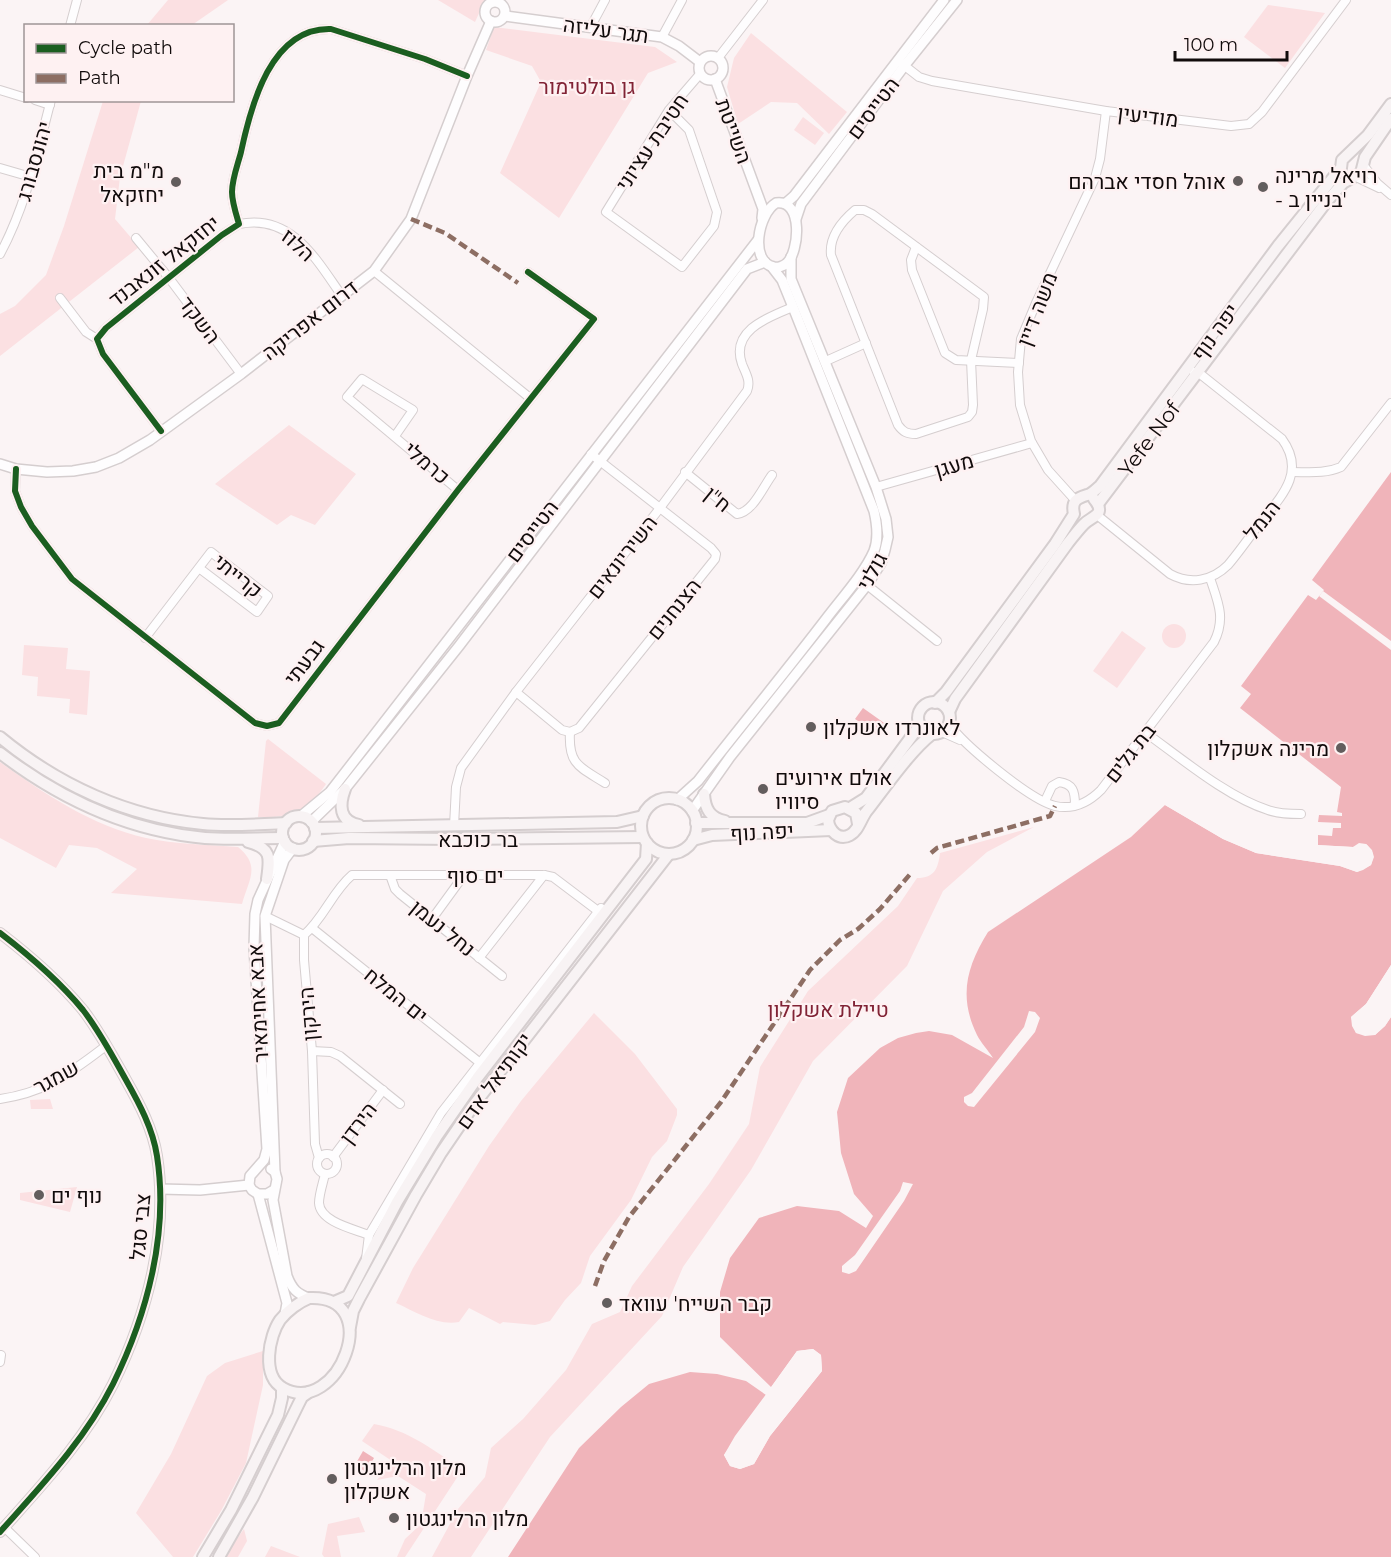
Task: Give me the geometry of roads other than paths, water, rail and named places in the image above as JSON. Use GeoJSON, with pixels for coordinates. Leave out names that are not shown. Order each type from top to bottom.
{"type":"FeatureCollection","features":[{"type":"Feature","properties":{"kind":"main road"},"geometry":{"type":"LineString","coordinates":[[1391,104],[1368,135],[1342,160],[1341,168],[1344,174],[1353,177],[1361,173],[1363,164],[1391,119]]}},
{"type":"Feature","properties":{"kind":"main road"},"geometry":{"type":"LineString","coordinates":[[1348,156],[1359,157],[1363,164]]}},
{"type":"Feature","properties":{"kind":"main road","name":"יפה נוף"},"geometry":{"type":"LineString","coordinates":[[1089,496],[1100,486],[1278,246],[1341,168]]}},
{"type":"Feature","properties":{"kind":"main road","name":"יפה נוף"},"geometry":{"type":"LineString","coordinates":[[1198,373],[1328,201],[1353,177]]}},
{"type":"Feature","properties":{"kind":"main road","name":"Yefe Nof"},"geometry":{"type":"LineString","coordinates":[[1097,510],[1198,373]]}},
{"type":"Feature","properties":{"kind":"main road"},"geometry":{"type":"LineString","coordinates":[[1082,496],[1089,496],[1095,499],[1097,510],[1092,519],[1086,521],[1074,514],[1073,507],[1075,500],[1082,496]]}},
{"type":"Feature","properties":{"kind":"main road"},"geometry":{"type":"LineString","coordinates":[[935,703],[952,684],[1055,544],[1074,514]]}},
{"type":"Feature","properties":{"kind":"main road"},"geometry":{"type":"LineString","coordinates":[[920,725],[866,798],[856,806],[840,807],[830,815],[828,820],[831,830],[837,835],[845,837],[853,833],[921,745],[941,730],[955,699],[1086,521]]}},
{"type":"Feature","properties":{"kind":"main road"},"geometry":{"type":"LineString","coordinates":[[941,730],[923,729],[919,717],[921,710],[935,703],[943,705],[949,712]]}},
{"type":"Feature","properties":{"kind":"main road"},"geometry":{"type":"LineString","coordinates":[[0,737],[19,753],[79,789],[155,818],[204,824],[286,823]]}},
{"type":"Feature","properties":{"kind":"main road"},"geometry":{"type":"LineString","coordinates":[[0,753],[41,782],[74,801],[106,815],[153,829],[203,837],[287,842],[304,848],[313,841],[309,822],[293,817],[286,823],[282,831],[287,842]]}},
{"type":"Feature","properties":{"kind":"main road"},"geometry":{"type":"LineString","coordinates":[[345,789],[340,807],[346,819],[354,824],[377,828]]}},
{"type":"Feature","properties":{"kind":"main road"},"geometry":{"type":"LineString","coordinates":[[704,794],[706,807],[713,817],[741,824]]}},
{"type":"Feature","properties":{"kind":"main road"},"geometry":{"type":"LineString","coordinates":[[677,800],[692,811],[696,823],[693,840],[685,849],[669,854],[658,852],[645,840],[641,828],[643,816],[657,801],[677,800]]}},
{"type":"Feature","properties":{"kind":"main road"},"geometry":{"type":"LineString","coordinates":[[850,808],[857,816],[858,824]]}},
{"type":"Feature","properties":{"kind":"main road","name":"יפה נוף"},"geometry":{"type":"LineString","coordinates":[[696,823],[807,823],[830,815]]}},
{"type":"Feature","properties":{"kind":"main road","name":"בר כוכבא"},"geometry":{"type":"LineString","coordinates":[[309,822],[377,828],[617,822],[643,816]]}},
{"type":"Feature","properties":{"kind":"main road","name":"יפה נוף"},"geometry":{"type":"LineString","coordinates":[[693,840],[712,835],[831,830]]}},
{"type":"Feature","properties":{"kind":"main road","name":"בר כוכבא"},"geometry":{"type":"LineString","coordinates":[[313,841],[349,838],[645,840]]}},
{"type":"Feature","properties":{"kind":"main road"},"geometry":{"type":"LineString","coordinates":[[227,839],[262,846],[266,850],[270,863],[267,879]]}},
{"type":"Feature","properties":{"kind":"main road","name":"יקותיאל אדם"},"geometry":{"type":"LineString","coordinates":[[334,1302],[348,1296],[396,1202],[437,1136],[478,1077],[646,859],[645,840]]}},
{"type":"Feature","properties":{"kind":"main road","name":"יקותיאל אדם"},"geometry":{"type":"LineString","coordinates":[[350,1327],[359,1299],[441,1153],[505,1063],[669,854]]}},
{"type":"Feature","properties":{"kind":"main road"},"geometry":{"type":"LineString","coordinates":[[219,1557],[254,1497],[302,1397],[323,1386],[339,1367],[348,1345],[350,1327],[347,1315],[334,1302],[322,1298],[309,1298],[285,1314],[271,1344],[272,1374],[276,1382],[282,1388],[302,1393],[309,1392]]}},
{"type":"Feature","properties":{"kind":"main road"},"geometry":{"type":"LineString","coordinates":[[203,1557],[231,1510],[278,1415],[282,1401],[282,1388]]}},
{"type":"Feature","properties":{"kind":"street"},"geometry":{"type":"LineString","coordinates":[[71,24],[77,0]]}},
{"type":"Feature","properties":{"kind":"street"},"geometry":{"type":"LineString","coordinates":[[590,28],[605,0]]}},
{"type":"Feature","properties":{"kind":"street"},"geometry":{"type":"LineString","coordinates":[[662,37],[682,0]]}},
{"type":"Feature","properties":{"kind":"street"},"geometry":{"type":"LineString","coordinates":[[718,58],[763,0]]}},
{"type":"Feature","properties":{"kind":"street","name":"הטייסים"},"geometry":{"type":"LineString","coordinates":[[309,822],[345,789],[459,646],[747,268],[769,264],[780,267],[786,264],[790,257],[796,219],[801,204],[944,0]]}},
{"type":"Feature","properties":{"kind":"street","name":"הטייסים"},"geometry":{"type":"LineString","coordinates":[[786,203],[901,63],[957,0]]}},
{"type":"Feature","properties":{"kind":"street","name":"מודיעין"},"geometry":{"type":"LineString","coordinates":[[901,63],[919,77],[932,81],[1106,111],[1231,126],[1248,124],[1262,112],[1346,0]]}},
{"type":"Feature","properties":{"kind":"street"},"geometry":{"type":"LineString","coordinates":[[500,1],[505,8],[505,16],[500,21],[491,21],[485,14],[486,7],[490,2],[500,1]]}},
{"type":"Feature","properties":{"kind":"street","name":"תגר עליזה"},"geometry":{"type":"LineString","coordinates":[[505,16],[662,37],[679,45],[700,62]]}},
{"type":"Feature","properties":{"kind":"street","name":"דרום אפריקה"},"geometry":{"type":"LineString","coordinates":[[0,464],[16,469],[47,472],[73,471],[96,467],[119,458],[240,374],[374,271],[411,219],[491,21]]}},
{"type":"Feature","properties":{"kind":"street","name":"יחזקאל זונאבנד"},"geometry":{"type":"LineString","coordinates":[[97,339],[106,328],[222,235],[239,224],[232,192],[248,120],[268,70],[288,45],[302,34],[315,28],[331,29],[425,59],[467,76]]}},
{"type":"Feature","properties":{"kind":"street"},"geometry":{"type":"LineString","coordinates":[[708,57],[718,58],[722,64],[722,71],[715,79],[708,80],[700,74],[700,62],[708,57]]}},
{"type":"Feature","properties":{"kind":"street","name":"חטיבת עציוני"},"geometry":{"type":"LineString","coordinates":[[669,110],[689,130],[717,212],[714,226],[682,267],[606,212],[669,110],[700,74]]}},
{"type":"Feature","properties":{"kind":"street","name":"השייטת"},"geometry":{"type":"LineString","coordinates":[[715,79],[763,209],[762,221]]}},
{"type":"Feature","properties":{"kind":"street"},"geometry":{"type":"LineString","coordinates":[[0,90],[24,97]]}},
{"type":"Feature","properties":{"kind":"street","name":"יהונסבורג"},"geometry":{"type":"LineString","coordinates":[[0,254],[13,230],[31,177],[50,103]]}},
{"type":"Feature","properties":{"kind":"street","name":"משה דיין"},"geometry":{"type":"LineString","coordinates":[[1075,500],[1048,470],[1032,443],[1020,405],[1019,363],[1021,339],[1032,312],[1095,178],[1100,159],[1106,111]]}},
{"type":"Feature","properties":{"kind":"street"},"geometry":{"type":"LineString","coordinates":[[1363,164],[1388,193]]}},
{"type":"Feature","properties":{"kind":"street"},"geometry":{"type":"LineString","coordinates":[[0,168],[31,177]]}},
{"type":"Feature","properties":{"kind":"street"},"geometry":{"type":"LineString","coordinates":[[1353,177],[1388,193]]}},
{"type":"Feature","properties":{"kind":"street","name":"השייטת"},"geometry":{"type":"LineString","coordinates":[[753,183],[762,196],[776,203]]}},
{"type":"Feature","properties":{"kind":"street"},"geometry":{"type":"LineString","coordinates":[[758,240],[762,221],[768,208],[776,203],[786,203],[794,211],[796,219]]}},
{"type":"Feature","properties":{"kind":"street"},"geometry":{"type":"LineString","coordinates":[[855,210],[864,210],[916,247],[984,297],[971,360],[972,412],[968,417],[910,434],[898,425],[831,255],[830,245],[832,238],[849,216],[855,210]]}},
{"type":"Feature","properties":{"kind":"street","name":"הלוז"},"geometry":{"type":"LineString","coordinates":[[239,224],[252,221],[267,223],[289,232],[312,254],[342,296]]}},
{"type":"Feature","properties":{"kind":"street","name":"השקד"},"geometry":{"type":"LineString","coordinates":[[136,238],[169,278],[240,374]]}},
{"type":"Feature","properties":{"kind":"street","name":"הטייסים"},"geometry":{"type":"LineString","coordinates":[[309,822],[758,240]]}},
{"type":"Feature","properties":{"kind":"street","name":"גולני"},"geometry":{"type":"LineString","coordinates":[[677,800],[698,781],[850,586],[875,550],[877,525],[874,511],[782,280],[769,264],[759,247],[758,240]]}},
{"type":"Feature","properties":{"kind":"street"},"geometry":{"type":"LineString","coordinates":[[916,247],[911,260],[912,270],[945,353],[956,360],[1019,363]]}},
{"type":"Feature","properties":{"kind":"street","name":"גולני"},"geometry":{"type":"LineString","coordinates":[[692,811],[730,757],[867,585],[881,563],[888,537],[886,519],[876,487],[791,279],[790,257]]}},
{"type":"Feature","properties":{"kind":"street"},"geometry":{"type":"LineString","coordinates":[[374,271],[530,398]]}},
{"type":"Feature","properties":{"kind":"street","name":"גבעתי"},"geometry":{"type":"LineString","coordinates":[[16,469],[15,491],[21,507],[32,526],[72,579],[255,723],[267,726],[279,723],[458,490],[594,319],[528,272]]}},
{"type":"Feature","properties":{"kind":"street"},"geometry":{"type":"LineString","coordinates":[[60,298],[86,332],[97,339],[103,354],[161,431]]}},
{"type":"Feature","properties":{"kind":"street","name":"השיריונאים"},"geometry":{"type":"LineString","coordinates":[[454,826],[456,787],[461,768],[516,692],[660,508],[747,391],[748,379],[739,350],[742,338],[762,321],[793,307]]}},
{"type":"Feature","properties":{"kind":"street"},"geometry":{"type":"LineString","coordinates":[[826,361],[866,343]]}},
{"type":"Feature","properties":{"kind":"street"},"geometry":{"type":"LineString","coordinates":[[1184,374],[1198,373],[1282,439],[1290,453],[1292,472],[1331,471],[1341,467],[1391,403]]}},
{"type":"Feature","properties":{"kind":"street","name":"כרמלי"},"geometry":{"type":"LineString","coordinates":[[395,436],[413,410],[362,379],[347,397],[458,490]]}},
{"type":"Feature","properties":{"kind":"street","name":"מעגן"},"geometry":{"type":"LineString","coordinates":[[876,487],[1032,443]]}},
{"type":"Feature","properties":{"kind":"street","name":"הצנחנים"},"geometry":{"type":"LineString","coordinates":[[570,732],[579,728],[715,559],[716,554],[591,454]]}},
{"type":"Feature","properties":{"kind":"street","name":"ח\"ן"},"geometry":{"type":"LineString","coordinates":[[686,472],[737,514],[744,513],[772,475]]}},
{"type":"Feature","properties":{"kind":"street","name":"הנמל"},"geometry":{"type":"LineString","coordinates":[[1210,578],[1223,571],[1234,558],[1285,491],[1292,472]]}},
{"type":"Feature","properties":{"kind":"street"},"geometry":{"type":"LineString","coordinates":[[1097,510],[1170,574],[1192,580],[1210,578]]}},
{"type":"Feature","properties":{"kind":"street","name":"קרייתי"},"geometry":{"type":"LineString","coordinates":[[145,638],[211,552],[268,596],[257,612],[199,568]]}},
{"type":"Feature","properties":{"kind":"street","name":"בת גלים"},"geometry":{"type":"LineString","coordinates":[[1075,805],[1090,801],[1101,790],[1214,642],[1222,624],[1210,578]]}},
{"type":"Feature","properties":{"kind":"street"},"geometry":{"type":"LineString","coordinates":[[867,585],[937,641]]}},
{"type":"Feature","properties":{"kind":"street"},"geometry":{"type":"LineString","coordinates":[[516,692],[562,730],[570,732],[571,757],[579,766],[604,783]]}},
{"type":"Feature","properties":{"kind":"street"},"geometry":{"type":"LineString","coordinates":[[941,730],[966,744],[1031,795],[1055,806],[1075,805],[1072,788],[1068,783],[1059,782],[1052,786],[1045,801]]}},
{"type":"Feature","properties":{"kind":"street"},"geometry":{"type":"LineString","coordinates":[[1146,733],[1225,788],[1252,803],[1268,810],[1301,814]]}},
{"type":"Feature","properties":{"kind":"street","name":"אבא אחימאיר"},"geometry":{"type":"LineString","coordinates":[[257,1168],[264,1160],[267,1149],[254,948],[255,914],[267,879],[287,842]]}},
{"type":"Feature","properties":{"kind":"street","name":"אבא אחימאיר"},"geometry":{"type":"LineString","coordinates":[[274,1172],[265,916],[284,860],[287,842]]}},
{"type":"Feature","properties":{"kind":"street","name":"ים סוף"},"geometry":{"type":"LineString","coordinates":[[312,928],[344,882],[352,875],[544,875],[554,877],[598,911]]}},
{"type":"Feature","properties":{"kind":"street","name":"נחל נעמן"},"geometry":{"type":"LineString","coordinates":[[390,875],[395,889],[400,894],[502,976]]}},
{"type":"Feature","properties":{"kind":"street"},"geometry":{"type":"LineString","coordinates":[[432,919],[465,875]]}},
{"type":"Feature","properties":{"kind":"street"},"geometry":{"type":"LineString","coordinates":[[479,958],[544,875]]}},
{"type":"Feature","properties":{"kind":"street"},"geometry":{"type":"LineString","coordinates":[[366,1262],[369,1235],[441,1113],[598,911],[619,895]]}},
{"type":"Feature","properties":{"kind":"street"},"geometry":{"type":"LineString","coordinates":[[265,916],[304,935],[312,928]]}},
{"type":"Feature","properties":{"kind":"street","name":"ים המלח"},"geometry":{"type":"LineString","coordinates":[[312,928],[479,1062]]}},
{"type":"Feature","properties":{"kind":"street","name":"צבי סגל"},"geometry":{"type":"LineString","coordinates":[[0,933],[60,984],[84,1012],[106,1046],[137,1100],[153,1140],[160,1189],[154,1266],[141,1312],[112,1385],[64,1460],[2,1530]]}},
{"type":"Feature","properties":{"kind":"street","name":"הירקון"},"geometry":{"type":"LineString","coordinates":[[304,935],[312,1051],[315,1144],[319,1158]]}},
{"type":"Feature","properties":{"kind":"street","name":"שמגר"},"geometry":{"type":"LineString","coordinates":[[0,1099],[20,1096],[59,1081],[106,1046]]}},
{"type":"Feature","properties":{"kind":"street"},"geometry":{"type":"LineString","coordinates":[[312,1051],[331,1052],[340,1056],[400,1104]]}},
{"type":"Feature","properties":{"kind":"street","name":"הירדן"},"geometry":{"type":"LineString","coordinates":[[333,1157],[383,1090]]}},
{"type":"Feature","properties":{"kind":"street"},"geometry":{"type":"LineString","coordinates":[[328,1154],[333,1157],[336,1167],[333,1172],[325,1174],[319,1171],[317,1166],[319,1158],[328,1154]]}},
{"type":"Feature","properties":{"kind":"street"},"geometry":{"type":"LineString","coordinates":[[274,1190],[267,1194],[258,1194],[249,1185],[249,1176],[257,1168],[267,1167],[278,1179],[274,1190],[273,1208],[287,1276],[291,1286],[299,1295],[309,1298]]}},
{"type":"Feature","properties":{"kind":"street"},"geometry":{"type":"LineString","coordinates":[[325,1174],[319,1202],[321,1211],[329,1218],[369,1235]]}},
{"type":"Feature","properties":{"kind":"street"},"geometry":{"type":"LineString","coordinates":[[160,1189],[200,1190],[249,1185]]}},
{"type":"Feature","properties":{"kind":"street"},"geometry":{"type":"LineString","coordinates":[[258,1194],[287,1303],[285,1314]]}},
{"type":"Feature","properties":{"kind":"street"},"geometry":{"type":"LineString","coordinates":[[2,1530],[35,1557]]}},
{"type":"Feature","properties":{"kind":"place","name":"אוהל חסדי אברהם"},"geometry":{"type":"Point","coordinates":[1238,181]}},
{"type":"Feature","properties":{"kind":"place","name":"מ\"מ בית יחזקאל"},"geometry":{"type":"Point","coordinates":[176,182]}},
{"type":"Feature","properties":{"kind":"place","name":"רויאל מרינה - בניין ב'"},"geometry":{"type":"Point","coordinates":[1263,187]}},
{"type":"Feature","properties":{"kind":"place","name":"לאונרדו אשקלון"},"geometry":{"type":"Point","coordinates":[811,727]}},
{"type":"Feature","properties":{"kind":"place","name":"מרינה אשקלון"},"geometry":{"type":"Point","coordinates":[1341,748]}},
{"type":"Feature","properties":{"kind":"place","name":"אולם אירועים סיוויו"},"geometry":{"type":"Point","coordinates":[763,789]}},
{"type":"Feature","properties":{"kind":"place","name":"נוף ים"},"geometry":{"type":"Point","coordinates":[39,1195]}},
{"type":"Feature","properties":{"kind":"place","name":"קבר השייח' עוואד"},"geometry":{"type":"Point","coordinates":[607,1303]}},
{"type":"Feature","properties":{"kind":"place","name":"מלון הרלינגטון אשקלון"},"geometry":{"type":"Point","coordinates":[332,1479]}},
{"type":"Feature","properties":{"kind":"place","name":"מלון הרלינגטון"},"geometry":{"type":"Point","coordinates":[394,1518]}},
{"type":"Feature","properties":{"kind":"park label","name":"גן בולטימור"},"geometry":{"type":"Point","coordinates":[587,86]}},
{"type":"Feature","properties":{"kind":"park label","name":"טיילת אשקלון"},"geometry":{"type":"Point","coordinates":[828,1009]}}]}
